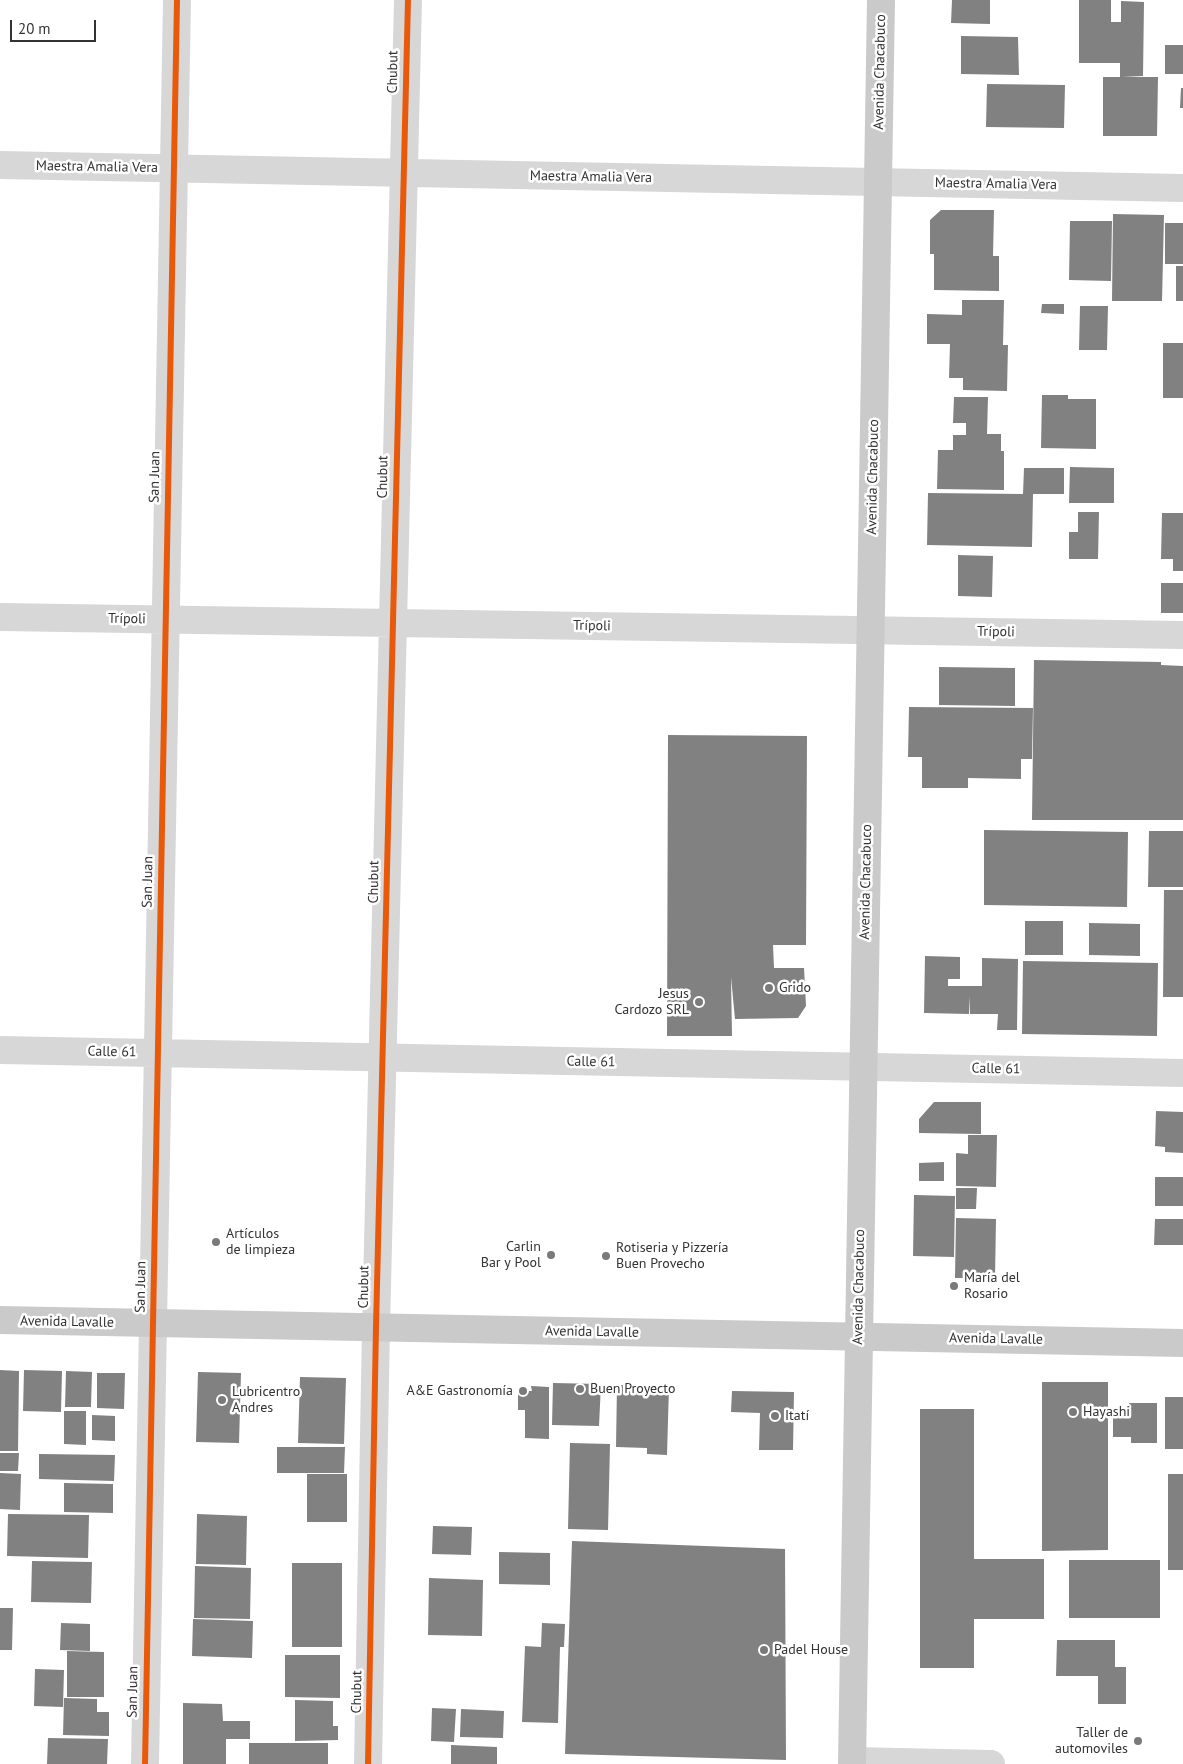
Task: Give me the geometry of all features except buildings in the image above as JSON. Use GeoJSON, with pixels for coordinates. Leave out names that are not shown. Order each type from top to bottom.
{"type":"FeatureCollection","features":[{"type":"Feature","properties":{"kind":"main road","name":"Avenida Chacabuco"},"geometry":{"type":"LineString","coordinates":[[852,1762],[881,0]]}},
{"type":"Feature","properties":{"kind":"main road","name":"Avenida Lavalle"},"geometry":{"type":"LineString","coordinates":[[0,1320],[1183,1343]]}},
{"type":"Feature","properties":{"kind":"street","name":"San Juan"},"geometry":{"type":"LineString","coordinates":[[145,1764],[177,0]]}},
{"type":"Feature","properties":{"kind":"street","name":"Chubut"},"geometry":{"type":"LineString","coordinates":[[368,1764],[382,1058],[408,0]]}},
{"type":"Feature","properties":{"kind":"street","name":"Maestra Amalia Vera"},"geometry":{"type":"LineString","coordinates":[[0,166],[1183,188]]}},
{"type":"Feature","properties":{"kind":"street","name":"Trípoli"},"geometry":{"type":"LineString","coordinates":[[0,617],[1183,635]]}},
{"type":"Feature","properties":{"kind":"street","name":"Calle 61"},"geometry":{"type":"LineString","coordinates":[[0,1050],[1183,1073]]}},
{"type":"Feature","properties":{"kind":"street"},"geometry":{"type":"LineString","coordinates":[[852,1762],[991,1764]]}},
{"type":"Feature","properties":{"kind":"cycle path"},"geometry":{"type":"LineString","coordinates":[[145,1764],[177,0]]}},
{"type":"Feature","properties":{"kind":"cycle path"},"geometry":{"type":"LineString","coordinates":[[368,1764],[376,1327],[408,0]]}},
{"type":"Feature","properties":{"kind":"place","name":"Grido"},"geometry":{"type":"Point","coordinates":[769,988]}},
{"type":"Feature","properties":{"kind":"place","name":"Jesus Cardozo SRL"},"geometry":{"type":"Point","coordinates":[699,1002]}},
{"type":"Feature","properties":{"kind":"place","name":"Artículos de limpieza"},"geometry":{"type":"Point","coordinates":[216,1242]}},
{"type":"Feature","properties":{"kind":"place","name":"Carlin Bar y Pool"},"geometry":{"type":"Point","coordinates":[551,1255]}},
{"type":"Feature","properties":{"kind":"place","name":"Rotiseria y Pizzería Buen Provecho"},"geometry":{"type":"Point","coordinates":[606,1256]}},
{"type":"Feature","properties":{"kind":"place","name":"María del Rosario"},"geometry":{"type":"Point","coordinates":[954,1286]}},
{"type":"Feature","properties":{"kind":"place","name":"Buen Proyecto"},"geometry":{"type":"Point","coordinates":[580,1389]}},
{"type":"Feature","properties":{"kind":"place","name":"A&E Gastronomía"},"geometry":{"type":"Point","coordinates":[523,1391]}},
{"type":"Feature","properties":{"kind":"place","name":"Lubricentro Andres"},"geometry":{"type":"Point","coordinates":[222,1400]}},
{"type":"Feature","properties":{"kind":"place","name":"Hayashi"},"geometry":{"type":"Point","coordinates":[1073,1412]}},
{"type":"Feature","properties":{"kind":"place","name":"Itatí"},"geometry":{"type":"Point","coordinates":[775,1416]}},
{"type":"Feature","properties":{"kind":"place","name":"Padel House"},"geometry":{"type":"Point","coordinates":[764,1650]}},
{"type":"Feature","properties":{"kind":"place","name":"Taller de automoviles"},"geometry":{"type":"Point","coordinates":[1138,1741]}}]}
